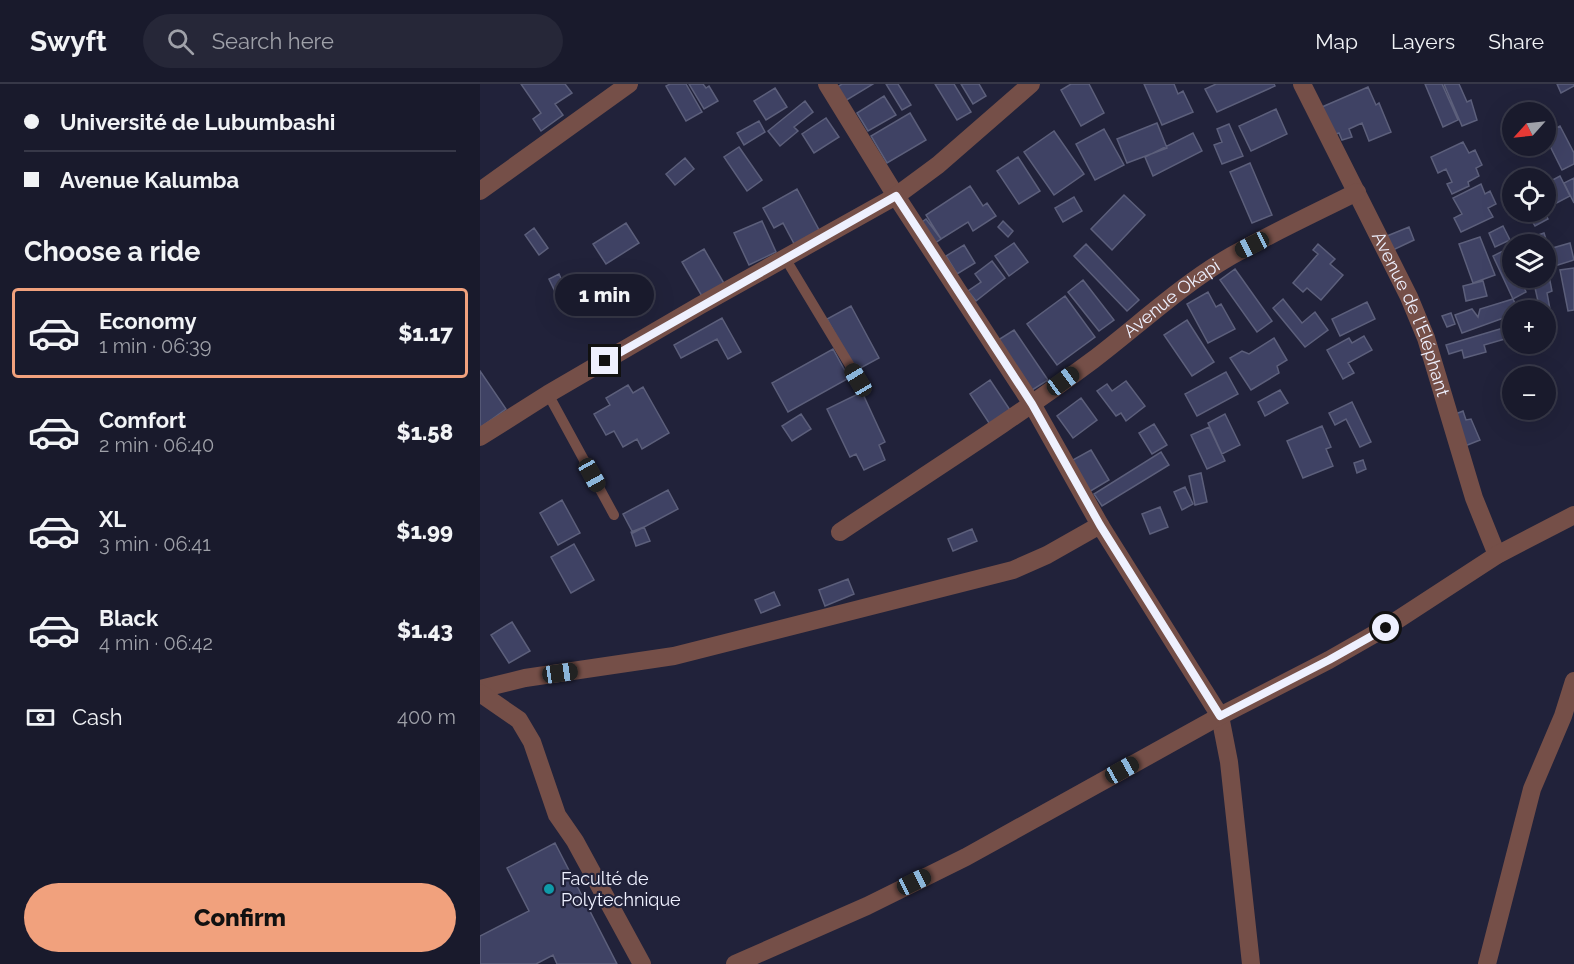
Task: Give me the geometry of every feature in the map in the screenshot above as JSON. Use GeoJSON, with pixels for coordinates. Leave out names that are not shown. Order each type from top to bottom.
{"type":"FeatureCollection","features":[{"type":"Feature","properties":{"kind":"street"},"geometry":{"type":"LineString","coordinates":[[480,191],[629,84]]}},
{"type":"Feature","properties":{"kind":"street"},"geometry":{"type":"LineString","coordinates":[[827,84],[896,196],[1032,404],[1100,525],[1220,716],[1229,762],[1251,964]]}},
{"type":"Feature","properties":{"kind":"street"},"geometry":{"type":"LineString","coordinates":[[480,437],[548,394],[896,196],[938,165],[1031,84]]}},
{"type":"Feature","properties":{"kind":"street","name":"Avenue de l'Eléphant"},"geometry":{"type":"LineString","coordinates":[[1302,84],[1409,297],[1426,338],[1474,498],[1497,555]]}},
{"type":"Feature","properties":{"kind":"street","name":"Avenue Okapi"},"geometry":{"type":"LineString","coordinates":[[840,531],[1032,404],[1095,358],[1164,302],[1231,256],[1357,192]]}},
{"type":"Feature","properties":{"kind":"street"},"geometry":{"type":"LineString","coordinates":[[735,964],[867,906],[966,857],[1220,716],[1386,628],[1497,555],[1574,515]]}},
{"type":"Feature","properties":{"kind":"street"},"geometry":{"type":"LineString","coordinates":[[480,691],[525,678],[674,656],[1013,570],[1100,525]]}},
{"type":"Feature","properties":{"kind":"street"},"geometry":{"type":"LineString","coordinates":[[1487,964],[1532,789],[1563,716],[1574,681]]}},
{"type":"Feature","properties":{"kind":"street"},"geometry":{"type":"LineString","coordinates":[[480,691],[519,720],[532,742],[557,815],[575,841],[642,964]]}},
{"type":"Feature","properties":{"kind":"lane"},"geometry":{"type":"LineString","coordinates":[[785,258],[858,380]]}},
{"type":"Feature","properties":{"kind":"lane"},"geometry":{"type":"LineString","coordinates":[[548,394],[614,515]]}},
{"type":"Feature","properties":{"kind":"building"},"geometry":{"type":"Polygon","coordinates":[[[521,84],[565,84],[572,93],[555,104],[563,115],[541,131],[533,119],[541,113],[521,84]]]}},
{"type":"Feature","properties":{"kind":"building"},"geometry":{"type":"Polygon","coordinates":[[[686,84],[702,112],[686,121],[666,86],[686,84]]]}},
{"type":"Feature","properties":{"kind":"building"},"geometry":{"type":"Polygon","coordinates":[[[689,84],[703,84],[706,88],[709,86],[718,101],[704,109],[689,84]]]}},
{"type":"Feature","properties":{"kind":"building"},"geometry":{"type":"Polygon","coordinates":[[[842,84],[873,84],[845,101],[837,87],[842,84]]]}},
{"type":"Feature","properties":{"kind":"building"},"geometry":{"type":"Polygon","coordinates":[[[886,84],[898,84],[911,105],[902,110],[886,84]]]}},
{"type":"Feature","properties":{"kind":"building"},"geometry":{"type":"Polygon","coordinates":[[[935,84],[954,84],[971,112],[957,120],[935,84]]]}},
{"type":"Feature","properties":{"kind":"building"},"geometry":{"type":"Polygon","coordinates":[[[961,84],[979,84],[986,96],[973,104],[961,84]]]}},
{"type":"Feature","properties":{"kind":"building"},"geometry":{"type":"Polygon","coordinates":[[[1071,84],[1089,84],[1104,113],[1081,126],[1061,90],[1071,84]]]}},
{"type":"Feature","properties":{"kind":"building"},"geometry":{"type":"Polygon","coordinates":[[[1144,84],[1174,84],[1178,94],[1183,91],[1193,112],[1162,125],[1144,84]]]}},
{"type":"Feature","properties":{"kind":"building"},"geometry":{"type":"Polygon","coordinates":[[[1216,84],[1274,84],[1275,86],[1217,112],[1205,89],[1216,84]]]}},
{"type":"Feature","properties":{"kind":"building"},"geometry":{"type":"Polygon","coordinates":[[[1425,84],[1442,84],[1458,120],[1443,127],[1425,84]]]}},
{"type":"Feature","properties":{"kind":"building"},"geometry":{"type":"Polygon","coordinates":[[[1444,84],[1459,84],[1467,102],[1471,100],[1477,120],[1462,126],[1444,84]]]}},
{"type":"Feature","properties":{"kind":"building"},"geometry":{"type":"Polygon","coordinates":[[[1557,84],[1574,84],[1574,86],[1561,93],[1557,84]]]}},
{"type":"Feature","properties":{"kind":"building"},"geometry":{"type":"Polygon","coordinates":[[[1368,87],[1376,105],[1379,103],[1391,132],[1369,141],[1362,123],[1349,129],[1352,137],[1342,140],[1339,133],[1333,135],[1322,107],[1368,87]]]}},
{"type":"Feature","properties":{"kind":"building"},"geometry":{"type":"Polygon","coordinates":[[[775,88],[787,107],[766,120],[754,101],[775,88]]]}},
{"type":"Feature","properties":{"kind":"building"},"geometry":{"type":"Polygon","coordinates":[[[884,96],[896,115],[868,131],[857,113],[884,96]]]}},
{"type":"Feature","properties":{"kind":"building"},"geometry":{"type":"Polygon","coordinates":[[[805,101],[813,112],[794,127],[798,131],[780,146],[768,131],[805,101]]]}},
{"type":"Feature","properties":{"kind":"building"},"geometry":{"type":"Polygon","coordinates":[[[1276,109],[1287,134],[1251,151],[1239,126],[1276,109]]]}},
{"type":"Feature","properties":{"kind":"building"},"geometry":{"type":"Polygon","coordinates":[[[910,113],[926,140],[887,163],[871,136],[910,113]]]}},
{"type":"Feature","properties":{"kind":"building"},"geometry":{"type":"Polygon","coordinates":[[[826,118],[839,137],[814,153],[802,134],[826,118]]]}},
{"type":"Feature","properties":{"kind":"building"},"geometry":{"type":"Polygon","coordinates":[[[759,121],[765,132],[744,145],[737,133],[759,121]]]}},
{"type":"Feature","properties":{"kind":"building"},"geometry":{"type":"Polygon","coordinates":[[[1157,123],[1167,148],[1127,163],[1117,139],[1157,123]]]}},
{"type":"Feature","properties":{"kind":"building"},"geometry":{"type":"Polygon","coordinates":[[[1229,124],[1243,156],[1222,164],[1214,145],[1222,142],[1217,129],[1229,124]]]}},
{"type":"Feature","properties":{"kind":"building"},"geometry":{"type":"Polygon","coordinates":[[[1560,126],[1574,153],[1574,164],[1562,170],[1555,156],[1556,128],[1560,126]]]}},
{"type":"Feature","properties":{"kind":"building"},"geometry":{"type":"Polygon","coordinates":[[[1104,129],[1124,165],[1095,180],[1076,144],[1104,129]]]}},
{"type":"Feature","properties":{"kind":"building"},"geometry":{"type":"Polygon","coordinates":[[[1054,131],[1084,174],[1054,195],[1024,152],[1054,131]]]}},
{"type":"Feature","properties":{"kind":"building"},"geometry":{"type":"Polygon","coordinates":[[[1193,133],[1202,151],[1153,176],[1145,157],[1193,133]]]}},
{"type":"Feature","properties":{"kind":"building"},"geometry":{"type":"Polygon","coordinates":[[[1463,142],[1469,153],[1475,150],[1482,165],[1476,168],[1479,176],[1468,182],[1469,186],[1452,194],[1447,184],[1452,182],[1446,169],[1438,173],[1431,157],[1463,142]]]}},
{"type":"Feature","properties":{"kind":"building"},"geometry":{"type":"Polygon","coordinates":[[[739,147],[762,180],[747,191],[724,157],[739,147]]]}},
{"type":"Feature","properties":{"kind":"building"},"geometry":{"type":"Polygon","coordinates":[[[1018,157],[1040,191],[1019,204],[997,171],[1018,157]]]}},
{"type":"Feature","properties":{"kind":"building"},"geometry":{"type":"Polygon","coordinates":[[[685,158],[694,169],[675,185],[666,174],[685,158]]]}},
{"type":"Feature","properties":{"kind":"building"},"geometry":{"type":"Polygon","coordinates":[[[1250,163],[1272,215],[1252,223],[1230,172],[1250,163]]]}},
{"type":"Feature","properties":{"kind":"building"},"geometry":{"type":"Polygon","coordinates":[[[1560,176],[1570,196],[1556,203],[1556,178],[1560,176]]]}},
{"type":"Feature","properties":{"kind":"building"},"geometry":{"type":"Polygon","coordinates":[[[1574,178],[1574,203],[1564,183],[1574,178]]]}},
{"type":"Feature","properties":{"kind":"building"},"geometry":{"type":"Polygon","coordinates":[[[1481,184],[1485,194],[1490,191],[1496,204],[1488,208],[1493,217],[1461,232],[1454,218],[1462,214],[1453,198],[1481,184]]]}},
{"type":"Feature","properties":{"kind":"building"},"geometry":{"type":"Polygon","coordinates":[[[970,186],[983,206],[987,203],[996,216],[973,231],[968,222],[941,239],[926,215],[970,186]]]}},
{"type":"Feature","properties":{"kind":"building"},"geometry":{"type":"Polygon","coordinates":[[[797,189],[825,241],[800,255],[783,223],[774,228],[763,208],[797,189]]]}},
{"type":"Feature","properties":{"kind":"building"},"geometry":{"type":"Polygon","coordinates":[[[1124,195],[1145,215],[1112,250],[1091,229],[1124,195]]]}},
{"type":"Feature","properties":{"kind":"building"},"geometry":{"type":"Polygon","coordinates":[[[1074,197],[1082,211],[1063,222],[1055,208],[1074,197]]]}},
{"type":"Feature","properties":{"kind":"building"},"geometry":{"type":"Polygon","coordinates":[[[926,219],[941,239],[932,245],[918,225],[926,219]]]}},
{"type":"Feature","properties":{"kind":"building"},"geometry":{"type":"Polygon","coordinates":[[[762,221],[776,252],[749,265],[734,233],[762,221]]]}},
{"type":"Feature","properties":{"kind":"building"},"geometry":{"type":"Polygon","coordinates":[[[1003,221],[1013,231],[1008,237],[998,227],[1003,221]]]}},
{"type":"Feature","properties":{"kind":"building"},"geometry":{"type":"Polygon","coordinates":[[[626,223],[639,243],[606,264],[593,244],[626,223]]]}},
{"type":"Feature","properties":{"kind":"building"},"geometry":{"type":"Polygon","coordinates":[[[1503,226],[1507,234],[1502,234],[1502,244],[1495,247],[1489,233],[1503,226]]]}},
{"type":"Feature","properties":{"kind":"building"},"geometry":{"type":"Polygon","coordinates":[[[1409,227],[1414,240],[1393,250],[1387,236],[1409,227]]]}},
{"type":"Feature","properties":{"kind":"building"},"geometry":{"type":"Polygon","coordinates":[[[534,228],[548,248],[539,255],[525,235],[534,228]]]}},
{"type":"Feature","properties":{"kind":"building"},"geometry":{"type":"Polygon","coordinates":[[[1480,237],[1495,275],[1473,283],[1459,244],[1480,237]]]}},
{"type":"Feature","properties":{"kind":"building"},"geometry":{"type":"Polygon","coordinates":[[[1014,243],[1028,262],[1009,276],[995,256],[1014,243]]]}},
{"type":"Feature","properties":{"kind":"building"},"geometry":{"type":"Polygon","coordinates":[[[1570,243],[1574,260],[1556,266],[1556,247],[1570,243]]]}},
{"type":"Feature","properties":{"kind":"building"},"geometry":{"type":"Polygon","coordinates":[[[1086,244],[1139,300],[1127,311],[1074,256],[1086,244]]]}},
{"type":"Feature","properties":{"kind":"building"},"geometry":{"type":"Polygon","coordinates":[[[1318,244],[1335,259],[1330,264],[1343,275],[1321,300],[1307,288],[1303,292],[1293,283],[1318,254],[1313,250],[1318,244]]]}},
{"type":"Feature","properties":{"kind":"building"},"geometry":{"type":"Polygon","coordinates":[[[964,245],[975,263],[957,274],[946,256],[964,245]]]}},
{"type":"Feature","properties":{"kind":"building"},"geometry":{"type":"Polygon","coordinates":[[[704,249],[725,285],[703,298],[682,262],[704,249]]]}},
{"type":"Feature","properties":{"kind":"building"},"geometry":{"type":"Polygon","coordinates":[[[1502,252],[1502,275],[1493,256],[1502,252]]]}},
{"type":"Feature","properties":{"kind":"building"},"geometry":{"type":"Polygon","coordinates":[[[992,261],[1005,278],[976,301],[968,291],[981,282],[975,274],[992,261]]]}},
{"type":"Feature","properties":{"kind":"building"},"geometry":{"type":"Polygon","coordinates":[[[1574,268],[1574,310],[1568,311],[1560,270],[1574,268]]]}},
{"type":"Feature","properties":{"kind":"building"},"geometry":{"type":"Polygon","coordinates":[[[1235,269],[1272,321],[1257,332],[1220,280],[1235,269]]]}},
{"type":"Feature","properties":{"kind":"building"},"geometry":{"type":"Polygon","coordinates":[[[559,274],[572,302],[562,306],[549,279],[559,274]]]}},
{"type":"Feature","properties":{"kind":"building"},"geometry":{"type":"Polygon","coordinates":[[[1083,280],[1114,320],[1099,331],[1068,292],[1083,280]]]}},
{"type":"Feature","properties":{"kind":"building"},"geometry":{"type":"Polygon","coordinates":[[[1483,281],[1487,296],[1466,301],[1463,286],[1483,281]]]}},
{"type":"Feature","properties":{"kind":"building"},"geometry":{"type":"Polygon","coordinates":[[[1508,288],[1524,288],[1526,292],[1513,299],[1508,288]]]}},
{"type":"Feature","properties":{"kind":"building"},"geometry":{"type":"Polygon","coordinates":[[[1535,288],[1551,288],[1552,291],[1547,293],[1548,300],[1538,300],[1535,288]]]}},
{"type":"Feature","properties":{"kind":"building"},"geometry":{"type":"Polygon","coordinates":[[[1208,292],[1216,307],[1221,304],[1235,329],[1208,343],[1187,304],[1208,292]]]}},
{"type":"Feature","properties":{"kind":"building"},"geometry":{"type":"Polygon","coordinates":[[[1065,296],[1095,337],[1057,365],[1027,324],[1065,296]]]}},
{"type":"Feature","properties":{"kind":"building"},"geometry":{"type":"Polygon","coordinates":[[[1283,299],[1302,323],[1315,312],[1328,330],[1305,347],[1273,308],[1283,299]]]}},
{"type":"Feature","properties":{"kind":"building"},"geometry":{"type":"Polygon","coordinates":[[[1367,302],[1375,319],[1340,336],[1332,319],[1367,302]]]}},
{"type":"Feature","properties":{"kind":"building"},"geometry":{"type":"Polygon","coordinates":[[[1502,302],[1502,319],[1462,333],[1455,315],[1472,309],[1478,317],[1480,309],[1502,302]]]}},
{"type":"Feature","properties":{"kind":"building"},"geometry":{"type":"Polygon","coordinates":[[[851,306],[879,358],[855,371],[827,319],[851,306]]]}},
{"type":"Feature","properties":{"kind":"building"},"geometry":{"type":"Polygon","coordinates":[[[1451,313],[1455,324],[1447,327],[1442,316],[1451,313]]]}},
{"type":"Feature","properties":{"kind":"building"},"geometry":{"type":"Polygon","coordinates":[[[722,318],[741,352],[728,359],[717,339],[681,358],[674,345],[722,318]]]}},
{"type":"Feature","properties":{"kind":"building"},"geometry":{"type":"Polygon","coordinates":[[[1187,320],[1214,362],[1192,376],[1164,335],[1187,320]]]}},
{"type":"Feature","properties":{"kind":"building"},"geometry":{"type":"Polygon","coordinates":[[[1502,328],[1502,340],[1484,345],[1486,352],[1464,358],[1462,350],[1449,354],[1446,345],[1502,328]]]}},
{"type":"Feature","properties":{"kind":"building"},"geometry":{"type":"Polygon","coordinates":[[[1014,330],[1048,380],[1029,392],[995,342],[1014,330]]]}},
{"type":"Feature","properties":{"kind":"building"},"geometry":{"type":"Polygon","coordinates":[[[1364,336],[1372,350],[1348,363],[1354,373],[1343,379],[1327,350],[1349,338],[1352,343],[1364,336]]]}},
{"type":"Feature","properties":{"kind":"building"},"geometry":{"type":"Polygon","coordinates":[[[1274,338],[1287,360],[1277,366],[1279,373],[1251,390],[1230,358],[1242,351],[1249,354],[1274,338]]]}},
{"type":"Feature","properties":{"kind":"building"},"geometry":{"type":"Polygon","coordinates":[[[833,349],[849,378],[788,412],[772,383],[833,349]]]}},
{"type":"Feature","properties":{"kind":"building"},"geometry":{"type":"Polygon","coordinates":[[[480,371],[506,409],[480,428],[480,371]]]}},
{"type":"Feature","properties":{"kind":"building"},"geometry":{"type":"Polygon","coordinates":[[[1226,372],[1238,394],[1197,416],[1185,394],[1226,372]]]}},
{"type":"Feature","properties":{"kind":"building"},"geometry":{"type":"Polygon","coordinates":[[[990,380],[1012,413],[991,426],[970,394],[990,380]]]}},
{"type":"Feature","properties":{"kind":"building"},"geometry":{"type":"Polygon","coordinates":[[[1126,381],[1145,406],[1126,421],[1121,413],[1116,416],[1097,391],[1107,384],[1112,391],[1126,381]]]}},
{"type":"Feature","properties":{"kind":"building"},"geometry":{"type":"Polygon","coordinates":[[[628,385],[633,393],[643,387],[669,433],[642,449],[637,439],[623,447],[614,431],[606,435],[594,414],[610,405],[606,398],[628,385]]]}},
{"type":"Feature","properties":{"kind":"building"},"geometry":{"type":"Polygon","coordinates":[[[1280,390],[1288,403],[1265,416],[1258,402],[1280,390]]]}},
{"type":"Feature","properties":{"kind":"building"},"geometry":{"type":"Polygon","coordinates":[[[862,392],[885,442],[879,445],[885,460],[864,470],[856,454],[850,457],[827,409],[862,392]]]}},
{"type":"Feature","properties":{"kind":"building"},"geometry":{"type":"Polygon","coordinates":[[[1081,398],[1097,420],[1073,438],[1057,416],[1081,398]]]}},
{"type":"Feature","properties":{"kind":"building"},"geometry":{"type":"Polygon","coordinates":[[[1352,402],[1371,442],[1360,447],[1346,419],[1335,425],[1329,413],[1352,402]]]}},
{"type":"Feature","properties":{"kind":"building"},"geometry":{"type":"Polygon","coordinates":[[[1463,411],[1466,420],[1471,419],[1480,440],[1465,446],[1453,415],[1463,411]]]}},
{"type":"Feature","properties":{"kind":"building"},"geometry":{"type":"Polygon","coordinates":[[[801,414],[811,429],[792,441],[782,426],[801,414]]]}},
{"type":"Feature","properties":{"kind":"building"},"geometry":{"type":"Polygon","coordinates":[[[1225,414],[1240,445],[1222,454],[1208,423],[1225,414]]]}},
{"type":"Feature","properties":{"kind":"building"},"geometry":{"type":"Polygon","coordinates":[[[1154,424],[1167,445],[1152,454],[1139,433],[1154,424]]]}},
{"type":"Feature","properties":{"kind":"building"},"geometry":{"type":"Polygon","coordinates":[[[1322,426],[1331,447],[1326,449],[1333,466],[1303,478],[1287,441],[1322,426]]]}},
{"type":"Feature","properties":{"kind":"building"},"geometry":{"type":"Polygon","coordinates":[[[1209,427],[1225,461],[1207,469],[1191,435],[1209,427]]]}},
{"type":"Feature","properties":{"kind":"building"},"geometry":{"type":"Polygon","coordinates":[[[1091,450],[1109,480],[1089,492],[1071,461],[1091,450]]]}},
{"type":"Feature","properties":{"kind":"building"},"geometry":{"type":"Polygon","coordinates":[[[1161,452],[1169,465],[1102,506],[1094,494],[1161,452]]]}},
{"type":"Feature","properties":{"kind":"building"},"geometry":{"type":"Polygon","coordinates":[[[1363,460],[1366,469],[1357,473],[1354,463],[1363,460]]]}},
{"type":"Feature","properties":{"kind":"building"},"geometry":{"type":"Polygon","coordinates":[[[1201,473],[1207,502],[1195,505],[1189,476],[1201,473]]]}},
{"type":"Feature","properties":{"kind":"building"},"geometry":{"type":"Polygon","coordinates":[[[1185,487],[1193,504],[1182,510],[1174,492],[1185,487]]]}},
{"type":"Feature","properties":{"kind":"building"},"geometry":{"type":"Polygon","coordinates":[[[668,490],[678,509],[633,533],[623,514],[668,490]]]}},
{"type":"Feature","properties":{"kind":"building"},"geometry":{"type":"Polygon","coordinates":[[[562,500],[580,533],[558,545],[540,513],[562,500]]]}},
{"type":"Feature","properties":{"kind":"building"},"geometry":{"type":"Polygon","coordinates":[[[1160,507],[1168,527],[1150,534],[1142,514],[1160,507]]]}},
{"type":"Feature","properties":{"kind":"building"},"geometry":{"type":"Polygon","coordinates":[[[644,527],[650,541],[636,546],[631,532],[644,527]]]}},
{"type":"Feature","properties":{"kind":"building"},"geometry":{"type":"Polygon","coordinates":[[[972,529],[977,541],[953,551],[948,539],[972,529]]]}},
{"type":"Feature","properties":{"kind":"building"},"geometry":{"type":"Polygon","coordinates":[[[574,544],[594,580],[571,593],[551,557],[574,544]]]}},
{"type":"Feature","properties":{"kind":"building"},"geometry":{"type":"Polygon","coordinates":[[[848,579],[854,594],[825,606],[819,590],[848,579]]]}},
{"type":"Feature","properties":{"kind":"building"},"geometry":{"type":"Polygon","coordinates":[[[774,592],[780,605],[761,613],[755,600],[774,592]]]}},
{"type":"Feature","properties":{"kind":"building"},"geometry":{"type":"Polygon","coordinates":[[[512,622],[530,651],[509,663],[491,635],[512,622]]]}},
{"type":"Feature","properties":{"kind":"building","name":"Faculté de Polytechnique"},"geometry":{"type":"Polygon","coordinates":[[[555,843],[617,964],[557,964],[553,955],[536,964],[480,964],[480,936],[529,911],[507,868],[555,843]]]}},
{"type":"Feature","properties":{"kind":"place","name":"Faculté de Polytechnique"},"geometry":{"type":"Point","coordinates":[549,889]}},
{"type":"Feature","properties":{"kind":"route"},"geometry":{"type":"LineString","coordinates":[[605,361],[896,196],[1032,404],[1100,525],[1220,716],[1386,628]]}}]}
